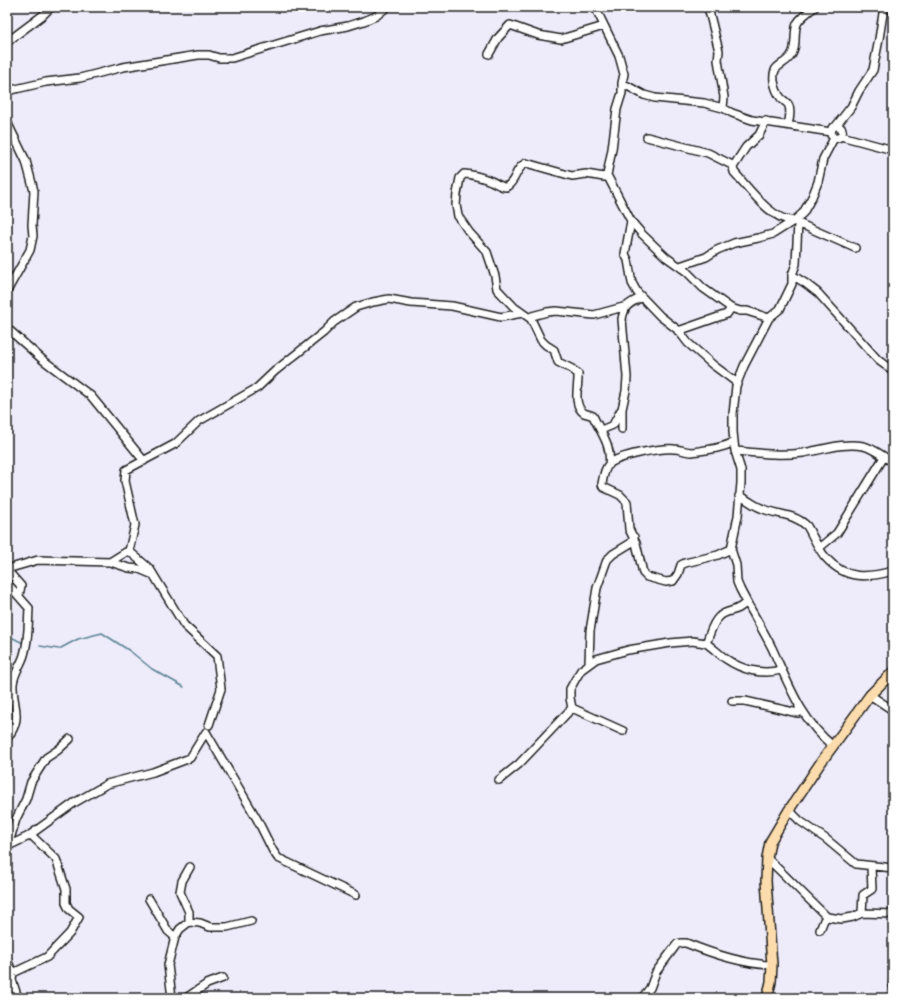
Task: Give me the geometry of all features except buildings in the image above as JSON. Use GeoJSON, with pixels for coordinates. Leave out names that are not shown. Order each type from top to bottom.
{"type":"FeatureCollection","features":[{"type":"Feature","properties":{"kind":"main road"},"geometry":{"type":"LineString","coordinates":[[767,998],[771,982],[772,965],[766,881],[767,858],[770,842],[819,765],[870,695],[893,672]]}},
{"type":"Feature","properties":{"kind":"street"},"geometry":{"type":"LineString","coordinates":[[7,42],[52,7]]}},
{"type":"Feature","properties":{"kind":"street"},"geometry":{"type":"LineString","coordinates":[[7,92],[46,82],[80,78],[123,68],[198,55],[232,58],[320,31],[348,26],[364,21],[376,16],[387,7]]}},
{"type":"Feature","properties":{"kind":"street"},"geometry":{"type":"LineString","coordinates":[[595,7],[619,56],[624,74],[607,175],[631,221],[662,253],[680,266],[703,288],[731,308],[740,312],[746,311],[769,318]]}},
{"type":"Feature","properties":{"kind":"street"},"geometry":{"type":"LineString","coordinates":[[708,7],[719,51],[718,60],[724,97],[723,108]]}},
{"type":"Feature","properties":{"kind":"street"},"geometry":{"type":"LineString","coordinates":[[787,125],[789,121],[789,107],[776,91],[773,74],[774,70],[790,57],[795,44],[796,24],[809,10],[814,7]]}},
{"type":"Feature","properties":{"kind":"street"},"geometry":{"type":"LineString","coordinates":[[836,135],[832,128],[836,126],[850,107],[873,70],[885,7],[893,10]]}},
{"type":"Feature","properties":{"kind":"street"},"geometry":{"type":"LineString","coordinates":[[489,54],[498,38],[510,25],[538,35],[561,39],[604,26]]}},
{"type":"Feature","properties":{"kind":"street"},"geometry":{"type":"LineString","coordinates":[[622,83],[644,95],[655,98],[704,103],[723,108],[752,120],[766,121],[836,135],[893,150]]}},
{"type":"Feature","properties":{"kind":"street"},"geometry":{"type":"LineString","coordinates":[[734,172],[733,167],[746,147],[759,135],[766,121]]}},
{"type":"Feature","properties":{"kind":"street"},"geometry":{"type":"LineString","coordinates":[[7,122],[26,160],[34,191],[32,225],[33,236],[30,250],[7,291]]}},
{"type":"Feature","properties":{"kind":"street"},"geometry":{"type":"LineString","coordinates":[[680,266],[706,257],[717,250],[734,243],[773,234],[795,221],[803,212],[812,197],[818,182],[824,159],[836,135],[843,133],[840,127],[836,126]]}},
{"type":"Feature","properties":{"kind":"street"},"geometry":{"type":"LineString","coordinates":[[647,137],[708,153],[732,165],[734,172],[766,207],[782,218],[795,221],[855,248]]}},
{"type":"Feature","properties":{"kind":"street"},"geometry":{"type":"LineString","coordinates":[[607,175],[604,177],[586,174],[572,176],[526,163],[520,166],[511,184],[506,187],[499,186],[491,181],[471,174],[462,175],[460,178],[456,205],[458,216],[469,232],[487,252],[494,270],[497,289],[514,307],[531,319],[542,340],[546,345],[554,350],[558,362],[572,369],[578,374],[578,403],[584,413],[593,416],[601,430],[610,455],[609,464]]}},
{"type":"Feature","properties":{"kind":"street"},"geometry":{"type":"LineString","coordinates":[[631,221],[625,254],[628,260],[632,283],[637,292],[660,316],[678,330],[688,343],[713,365],[736,382]]}},
{"type":"Feature","properties":{"kind":"street"},"geometry":{"type":"LineString","coordinates":[[795,221],[796,264],[788,295],[780,309],[769,318],[736,382],[733,414],[734,442],[735,451],[741,470],[741,483],[738,516],[731,549],[736,565],[737,582],[746,602],[762,630],[789,690],[811,724],[823,738],[833,746]]}},
{"type":"Feature","properties":{"kind":"street"},"geometry":{"type":"LineString","coordinates":[[792,275],[818,293],[878,360],[893,371]]}},
{"type":"Feature","properties":{"kind":"street"},"geometry":{"type":"LineString","coordinates":[[531,319],[532,316],[556,311],[594,315],[626,306],[642,297]]}},
{"type":"Feature","properties":{"kind":"street"},"geometry":{"type":"LineString","coordinates":[[130,551],[135,525],[125,481],[126,470],[175,444],[199,421],[257,388],[334,322],[356,308],[373,302],[389,299],[411,303],[452,306],[501,317],[522,313]]}},
{"type":"Feature","properties":{"kind":"street"},"geometry":{"type":"LineString","coordinates":[[622,429],[622,409],[627,377],[622,319],[626,306]]}},
{"type":"Feature","properties":{"kind":"street"},"geometry":{"type":"LineString","coordinates":[[678,330],[727,314],[731,308]]}},
{"type":"Feature","properties":{"kind":"street"},"geometry":{"type":"LineString","coordinates":[[7,328],[43,360],[91,396],[144,461]]}},
{"type":"Feature","properties":{"kind":"street"},"geometry":{"type":"LineString","coordinates":[[601,430],[613,425],[622,409]]}},
{"type":"Feature","properties":{"kind":"street"},"geometry":{"type":"LineString","coordinates":[[731,549],[718,555],[681,565],[678,574],[673,581],[666,582],[646,576],[643,573],[634,537],[629,529],[628,502],[620,495],[603,487],[602,484],[606,468],[614,461],[650,450],[674,449],[691,452],[724,447],[734,442]]}},
{"type":"Feature","properties":{"kind":"street"},"geometry":{"type":"LineString","coordinates":[[735,451],[758,454],[801,453],[858,445],[866,446],[893,462]]}},
{"type":"Feature","properties":{"kind":"street"},"geometry":{"type":"LineString","coordinates":[[819,548],[837,533],[884,457]]}},
{"type":"Feature","properties":{"kind":"street"},"geometry":{"type":"LineString","coordinates":[[739,496],[760,508],[796,517],[804,522],[826,558],[849,574],[870,576],[893,571]]}},
{"type":"Feature","properties":{"kind":"street"},"geometry":{"type":"LineString","coordinates":[[589,664],[590,631],[597,588],[608,560],[631,542],[634,537]]}},
{"type":"Feature","properties":{"kind":"street"},"geometry":{"type":"LineString","coordinates":[[110,562],[130,551]]}},
{"type":"Feature","properties":{"kind":"street"},"geometry":{"type":"LineString","coordinates":[[130,551],[150,569],[151,574],[184,625],[217,656],[221,689],[209,725]]}},
{"type":"Feature","properties":{"kind":"street"},"geometry":{"type":"LineString","coordinates":[[19,596],[21,586],[7,569],[38,560],[110,562],[129,568],[139,569],[151,574]]}},
{"type":"Feature","properties":{"kind":"street"},"geometry":{"type":"LineString","coordinates":[[7,583],[29,608],[28,639],[24,655],[10,683],[17,718],[11,733],[7,738]]}},
{"type":"Feature","properties":{"kind":"street"},"geometry":{"type":"LineString","coordinates":[[706,643],[719,617],[742,607],[746,602]]}},
{"type":"Feature","properties":{"kind":"street"},"geometry":{"type":"LineString","coordinates":[[572,708],[570,689],[581,670],[596,659],[628,650],[682,642],[706,643],[726,659],[751,670],[770,673],[781,670]]}},
{"type":"Feature","properties":{"kind":"street"},"geometry":{"type":"LineString","coordinates":[[870,695],[891,709],[893,712]]}},
{"type":"Feature","properties":{"kind":"street"},"geometry":{"type":"LineString","coordinates":[[732,701],[745,701],[798,713],[801,711],[799,707]]}},
{"type":"Feature","properties":{"kind":"street"},"geometry":{"type":"LineString","coordinates":[[572,708],[623,731]]}},
{"type":"Feature","properties":{"kind":"street"},"geometry":{"type":"LineString","coordinates":[[499,780],[519,764],[572,708]]}},
{"type":"Feature","properties":{"kind":"street"},"geometry":{"type":"LineString","coordinates":[[7,847],[31,835],[74,803],[107,784],[153,772],[190,758],[206,732],[278,858],[356,895]]}},
{"type":"Feature","properties":{"kind":"street"},"geometry":{"type":"LineString","coordinates":[[7,847],[16,819],[38,770],[46,758],[70,739]]}},
{"type":"Feature","properties":{"kind":"street"},"geometry":{"type":"LineString","coordinates":[[789,810],[800,821],[826,839],[856,864],[871,867],[893,868]]}},
{"type":"Feature","properties":{"kind":"street"},"geometry":{"type":"LineString","coordinates":[[7,986],[12,976],[47,957],[70,934],[79,917],[69,909],[66,903],[66,889],[56,859],[31,835]]}},
{"type":"Feature","properties":{"kind":"street"},"geometry":{"type":"LineString","coordinates":[[767,858],[827,917],[842,919],[853,917],[862,913],[893,914]]}},
{"type":"Feature","properties":{"kind":"street"},"geometry":{"type":"LineString","coordinates":[[189,922],[189,912],[180,892],[182,880],[190,867]]}},
{"type":"Feature","properties":{"kind":"street"},"geometry":{"type":"LineString","coordinates":[[862,913],[863,895],[872,889],[871,867]]}},
{"type":"Feature","properties":{"kind":"street"},"geometry":{"type":"LineString","coordinates":[[149,899],[168,931],[175,937]]}},
{"type":"Feature","properties":{"kind":"street"},"geometry":{"type":"LineString","coordinates":[[820,930],[824,920],[827,917]]}},
{"type":"Feature","properties":{"kind":"street"},"geometry":{"type":"LineString","coordinates":[[172,998],[168,965],[175,937],[180,929],[189,922],[200,923],[210,927],[227,927],[251,921]]}},
{"type":"Feature","properties":{"kind":"street"},"geometry":{"type":"LineString","coordinates":[[642,998],[650,988],[656,972],[677,944],[686,943],[724,957],[772,965]]}},
{"type":"Feature","properties":{"kind":"street"},"geometry":{"type":"LineString","coordinates":[[7,960],[18,998]]}},
{"type":"Feature","properties":{"kind":"street"},"geometry":{"type":"LineString","coordinates":[[186,998],[207,984],[223,978]]}},
{"type":"Feature","properties":{"kind":"street"},"geometry":{"type":"LineString","coordinates":[[891,998],[893,983]]}},
{"type":"Feature","properties":{"kind":"waterway"},"geometry":{"type":"LineString","coordinates":[[40,646],[59,649],[78,639],[102,633],[130,651],[152,669],[184,687]]}},
{"type":"Feature","properties":{"kind":"waterway"},"geometry":{"type":"LineString","coordinates":[[7,635],[25,644]]}}]}
